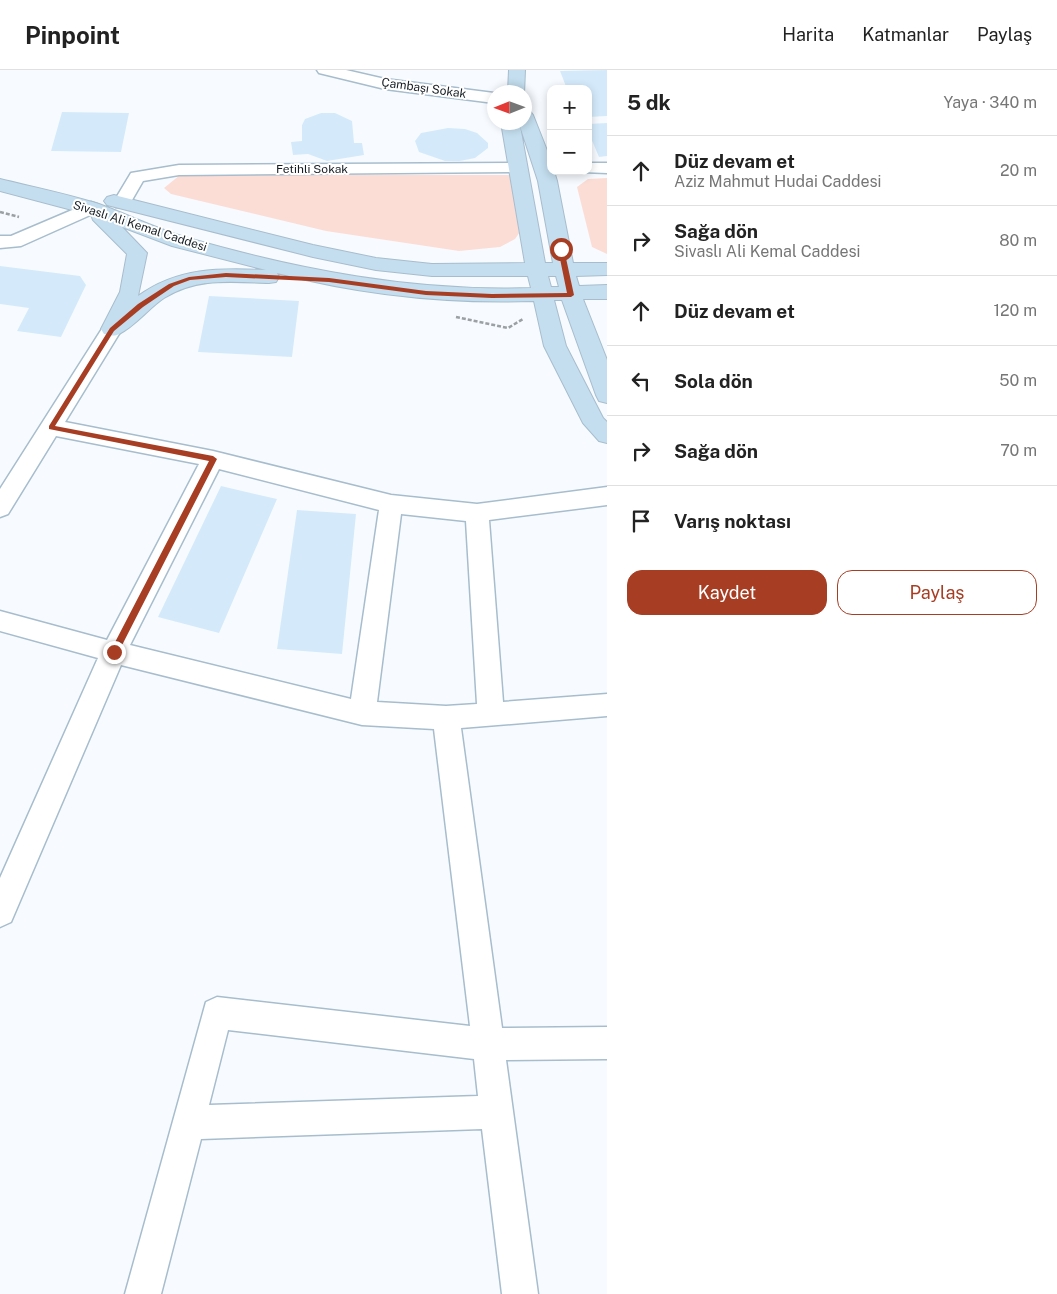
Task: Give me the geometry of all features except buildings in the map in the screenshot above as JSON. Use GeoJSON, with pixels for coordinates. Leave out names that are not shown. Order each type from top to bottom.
{"type":"FeatureCollection","features":[{"type":"Feature","properties":{"kind":"main road"},"geometry":{"type":"LineString","coordinates":[[516,70],[517,85]]}},
{"type":"Feature","properties":{"kind":"main road"},"geometry":{"type":"LineString","coordinates":[[511,130],[537,270],[555,346],[594,423],[607,435]]}},
{"type":"Feature","properties":{"kind":"main road"},"geometry":{"type":"LineString","coordinates":[[532,130],[547,168]]}},
{"type":"Feature","properties":{"kind":"main road","name":"Sivaslı Ali Kemal Caddesi"},"geometry":{"type":"LineString","coordinates":[[0,173],[313,251],[376,264],[432,270],[607,269]]}},
{"type":"Feature","properties":{"kind":"main road"},"geometry":{"type":"LineString","coordinates":[[548,175],[571,295],[607,395]]}},
{"type":"Feature","properties":{"kind":"main road","name":"Sivaslı Ali Kemal Caddesi"},"geometry":{"type":"LineString","coordinates":[[0,185],[91,208],[179,242],[329,280],[426,293],[492,296],[571,295],[607,292]]}},
{"type":"Feature","properties":{"kind":"main road"},"geometry":{"type":"LineString","coordinates":[[91,208],[137,253],[130,292],[112,330]]}},
{"type":"Feature","properties":{"kind":"main road"},"geometry":{"type":"LineString","coordinates":[[112,330],[140,306],[172,285],[189,278],[226,275],[329,280]]}},
{"type":"Feature","properties":{"kind":"street","name":"Çambaşı Sokak"},"geometry":{"type":"LineString","coordinates":[[325,70],[385,84],[487,97]]}},
{"type":"Feature","properties":{"kind":"street","name":"Fetihli Sokak"},"geometry":{"type":"LineString","coordinates":[[122,203],[137,177],[179,170],[517,168]]}},
{"type":"Feature","properties":{"kind":"street"},"geometry":{"type":"LineString","coordinates":[[592,168],[607,168]]}},
{"type":"Feature","properties":{"kind":"street"},"geometry":{"type":"LineString","coordinates":[[0,242],[14,242],[91,208]]}},
{"type":"Feature","properties":{"kind":"street"},"geometry":{"type":"LineString","coordinates":[[0,508],[112,330]]}},
{"type":"Feature","properties":{"kind":"street"},"geometry":{"type":"LineString","coordinates":[[51,427],[213,459],[391,504],[477,513],[607,496]]}},
{"type":"Feature","properties":{"kind":"street"},"geometry":{"type":"LineString","coordinates":[[0,912],[114,652],[213,459]]}},
{"type":"Feature","properties":{"kind":"street"},"geometry":{"type":"LineString","coordinates":[[362,713],[391,504]]}},
{"type":"Feature","properties":{"kind":"street"},"geometry":{"type":"LineString","coordinates":[[477,513],[491,714]]}},
{"type":"Feature","properties":{"kind":"street"},"geometry":{"type":"LineString","coordinates":[[0,621],[114,652],[362,713],[446,718],[607,705]]}},
{"type":"Feature","properties":{"kind":"street"},"geometry":{"type":"LineString","coordinates":[[446,718],[486,1044],[520,1294]]}},
{"type":"Feature","properties":{"kind":"street"},"geometry":{"type":"LineString","coordinates":[[143,1294],[217,1013],[486,1044],[607,1043]]}},
{"type":"Feature","properties":{"kind":"street"},"geometry":{"type":"LineString","coordinates":[[189,1123],[496,1112]]}},
{"type":"Feature","properties":{"kind":"shaded area"},"geometry":{"type":"Polygon","coordinates":[[[180,175],[518,175],[525,225],[515,239],[500,247],[459,251],[326,231],[171,194],[164,188],[180,175]]]}},
{"type":"Feature","properties":{"kind":"shaded area"},"geometry":{"type":"Polygon","coordinates":[[[607,178],[607,254],[592,247],[577,187],[588,179],[607,178]]]}},
{"type":"Feature","properties":{"kind":"route"},"geometry":{"type":"LineString","coordinates":[[114,652],[213,459],[51,427],[112,330],[140,306],[172,285],[189,278],[226,275],[329,280],[426,293],[492,296],[571,295],[561,249]]}}]}
